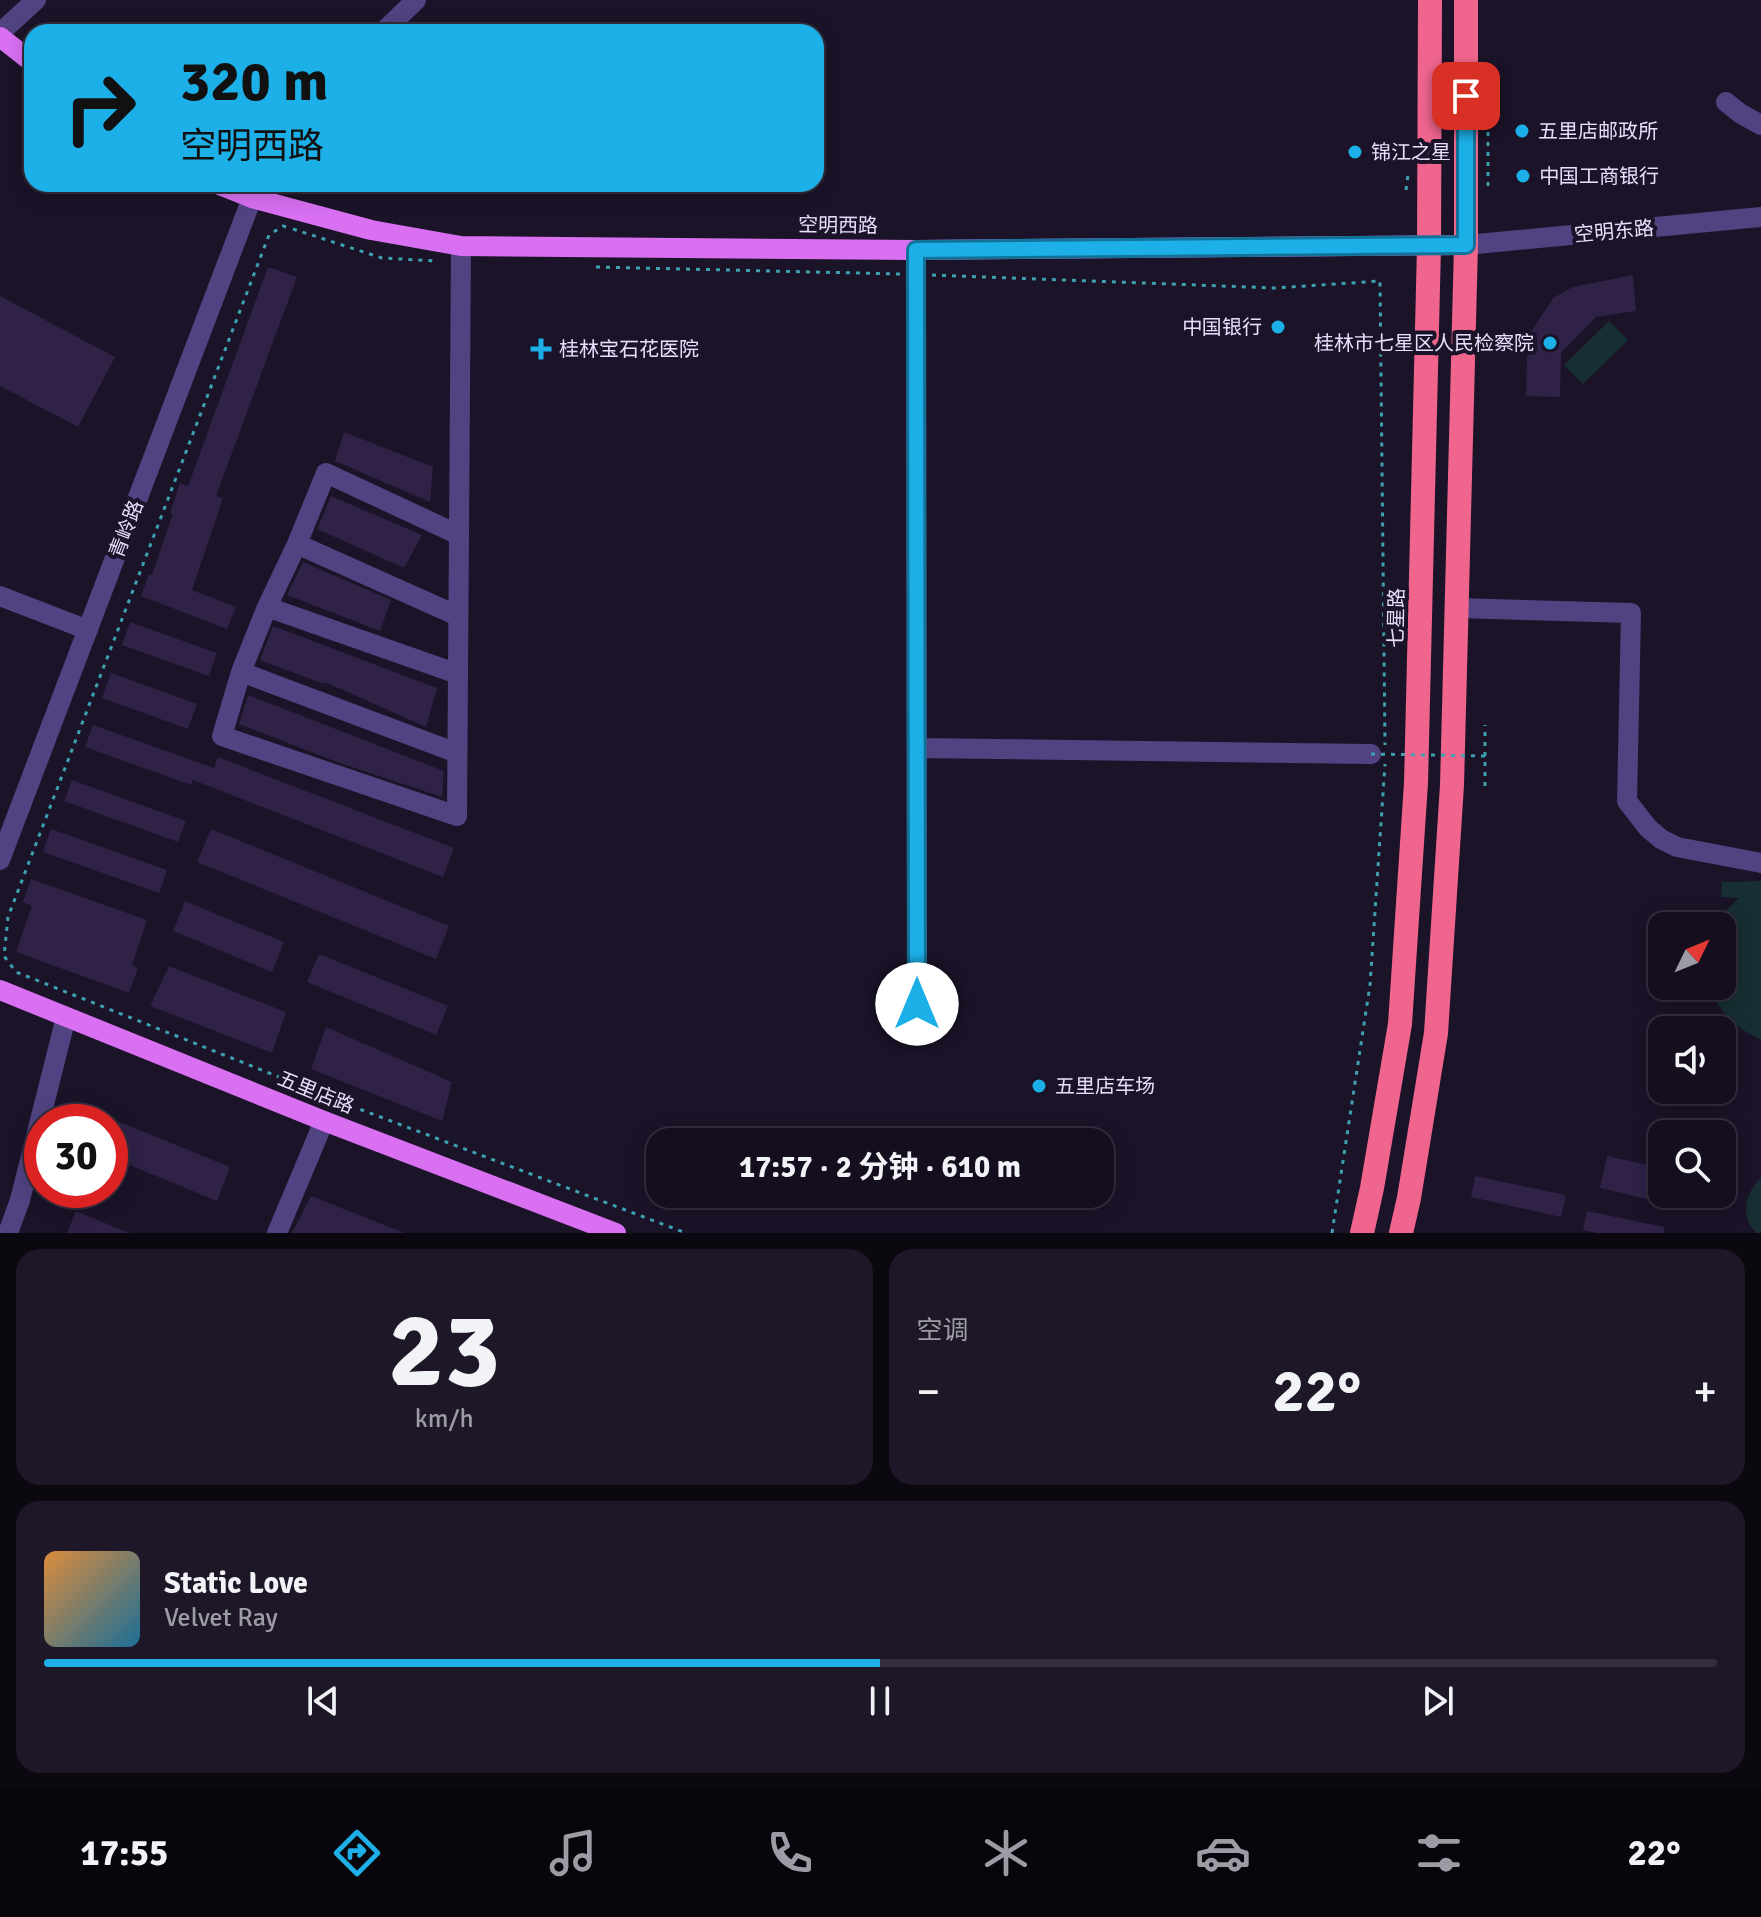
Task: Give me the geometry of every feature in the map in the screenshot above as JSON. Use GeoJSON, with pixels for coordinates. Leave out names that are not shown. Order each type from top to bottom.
{"type":"FeatureCollection","features":[{"type":"Feature","properties":{"kind":"highway","name":"七星路"},"geometry":{"type":"LineString","coordinates":[[1362,1233],[1397,1039],[1416,783],[1429,246],[1430,0]]}},
{"type":"Feature","properties":{"kind":"highway"},"geometry":{"type":"LineString","coordinates":[[1401,1233],[1436,1033],[1452,785],[1466,245],[1466,0]]}},
{"type":"Feature","properties":{"kind":"main road"},"geometry":{"type":"LineString","coordinates":[[0,35],[24,55]]}},
{"type":"Feature","properties":{"kind":"main road","name":"空明西路"},"geometry":{"type":"LineString","coordinates":[[238,192],[461,254],[1466,245]]}},
{"type":"Feature","properties":{"kind":"main road","name":"五里店路"},"geometry":{"type":"LineString","coordinates":[[0,990],[324,1121],[616,1233]]}},
{"type":"Feature","properties":{"kind":"street"},"geometry":{"type":"LineString","coordinates":[[0,35],[36,0]]}},
{"type":"Feature","properties":{"kind":"street"},"geometry":{"type":"LineString","coordinates":[[391,24],[416,0]]}},
{"type":"Feature","properties":{"kind":"street"},"geometry":{"type":"LineString","coordinates":[[1726,102],[1761,125]]}},
{"type":"Feature","properties":{"kind":"street","name":"青岭路"},"geometry":{"type":"LineString","coordinates":[[0,860],[252,198]]}},
{"type":"Feature","properties":{"kind":"street","name":"空明东路"},"geometry":{"type":"LineString","coordinates":[[1466,245],[1761,217]]}},
{"type":"Feature","properties":{"kind":"street"},"geometry":{"type":"LineString","coordinates":[[916,250],[917,1004]]}},
{"type":"Feature","properties":{"kind":"street"},"geometry":{"type":"LineString","coordinates":[[459,535],[326,473],[241,672],[222,736],[457,816],[457,753],[458,674],[458,616],[459,535],[461,254]]}},
{"type":"Feature","properties":{"kind":"street"},"geometry":{"type":"LineString","coordinates":[[297,544],[458,616]]}},
{"type":"Feature","properties":{"kind":"street"},"geometry":{"type":"LineString","coordinates":[[0,596],[88,630]]}},
{"type":"Feature","properties":{"kind":"street"},"geometry":{"type":"LineString","coordinates":[[267,607],[458,674]]}},
{"type":"Feature","properties":{"kind":"street"},"geometry":{"type":"LineString","coordinates":[[1457,608],[1631,613],[1627,801],[1648,828],[1677,847],[1761,863]]}},
{"type":"Feature","properties":{"kind":"street"},"geometry":{"type":"LineString","coordinates":[[241,672],[457,753]]}},
{"type":"Feature","properties":{"kind":"street"},"geometry":{"type":"LineString","coordinates":[[917,748],[1380,749]]}},
{"type":"Feature","properties":{"kind":"street"},"geometry":{"type":"LineString","coordinates":[[8,1233],[20,1200],[66,1017]]}},
{"type":"Feature","properties":{"kind":"street"},"geometry":{"type":"LineString","coordinates":[[277,1233],[324,1121]]}},
{"type":"Feature","properties":{"kind":"path"},"geometry":{"type":"LineString","coordinates":[[461,254],[382,258],[283,226],[269,235],[8,917],[4,956],[16,972],[362,1110],[686,1233]]}},
{"type":"Feature","properties":{"kind":"path"},"geometry":{"type":"LineString","coordinates":[[588,267],[916,274],[1275,288],[1380,281],[1380,749],[1384,780],[1370,985],[1332,1233]]}},
{"type":"Feature","properties":{"kind":"path"},"geometry":{"type":"LineString","coordinates":[[1485,725],[1485,786]]}},
{"type":"Feature","properties":{"kind":"path"},"geometry":{"type":"LineString","coordinates":[[1380,749],[1485,756]]}},
{"type":"Feature","properties":{"kind":"green space"},"geometry":{"type":"Polygon","coordinates":[[[1609,321],[1628,340],[1583,384],[1564,365],[1609,321]]]}},
{"type":"Feature","properties":{"kind":"green space"},"geometry":{"type":"Polygon","coordinates":[[[1761,881],[1761,1039],[1744,1031],[1736,1024],[1736,1016],[1727,1016],[1715,1000],[1736,1000],[1736,912],[1724,912],[1739,898],[1721,897],[1722,882],[1761,881]]]}},
{"type":"Feature","properties":{"kind":"green space"},"geometry":{"type":"Polygon","coordinates":[[[1761,1178],[1761,1233],[1757,1233],[1748,1220],[1746,1205],[1751,1190],[1761,1178]]]}},
{"type":"Feature","properties":{"kind":"building"},"geometry":{"type":"Polygon","coordinates":[[[268,267],[297,277],[216,496],[223,498],[192,590],[236,607],[227,629],[141,596],[149,574],[152,575],[180,483],[188,486],[268,267]]]}},
{"type":"Feature","properties":{"kind":"building","name":"桂林市七星区人民检察院"},"geometry":{"type":"Polygon","coordinates":[[[1633,275],[1636,311],[1596,317],[1561,353],[1560,397],[1526,396],[1531,332],[1553,298],[1573,287],[1633,275]]]}},
{"type":"Feature","properties":{"kind":"building"},"geometry":{"type":"Polygon","coordinates":[[[0,296],[115,357],[78,427],[0,386],[0,296]]]}},
{"type":"Feature","properties":{"kind":"building"},"geometry":{"type":"Polygon","coordinates":[[[344,432],[433,467],[430,502],[335,461],[344,432]]]}},
{"type":"Feature","properties":{"kind":"building"},"geometry":{"type":"Polygon","coordinates":[[[331,496],[422,535],[404,568],[317,529],[331,496]]]}},
{"type":"Feature","properties":{"kind":"building"},"geometry":{"type":"Polygon","coordinates":[[[303,562],[391,600],[380,631],[287,595],[303,562]]]}},
{"type":"Feature","properties":{"kind":"building"},"geometry":{"type":"Polygon","coordinates":[[[130,622],[217,653],[209,676],[122,645],[130,622]]]}},
{"type":"Feature","properties":{"kind":"building"},"geometry":{"type":"Polygon","coordinates":[[[273,626],[437,688],[426,727],[325,682],[260,660],[273,626]]]}},
{"type":"Feature","properties":{"kind":"building"},"geometry":{"type":"Polygon","coordinates":[[[111,673],[197,704],[188,729],[102,698],[111,673]]]}},
{"type":"Feature","properties":{"kind":"building"},"geometry":{"type":"Polygon","coordinates":[[[248,695],[444,771],[442,797],[334,761],[239,724],[248,695]]]}},
{"type":"Feature","properties":{"kind":"building"},"geometry":{"type":"Polygon","coordinates":[[[93,725],[214,768],[218,757],[454,848],[443,877],[193,780],[191,785],[85,747],[93,725]]]}},
{"type":"Feature","properties":{"kind":"building"},"geometry":{"type":"Polygon","coordinates":[[[72,780],[186,821],[178,842],[64,801],[72,780]]]}},
{"type":"Feature","properties":{"kind":"building"},"geometry":{"type":"Polygon","coordinates":[[[51,829],[167,870],[159,893],[43,852],[51,829]]]}},
{"type":"Feature","properties":{"kind":"building"},"geometry":{"type":"Polygon","coordinates":[[[211,829],[449,926],[436,959],[197,862],[211,829]]]}},
{"type":"Feature","properties":{"kind":"building"},"geometry":{"type":"Polygon","coordinates":[[[31,879],[147,920],[132,965],[138,968],[129,993],[16,952],[32,906],[23,902],[31,879]]]}},
{"type":"Feature","properties":{"kind":"building"},"geometry":{"type":"Polygon","coordinates":[[[185,901],[284,942],[272,972],[173,931],[185,901]]]}},
{"type":"Feature","properties":{"kind":"building"},"geometry":{"type":"Polygon","coordinates":[[[319,954],[448,1006],[436,1035],[307,982],[319,954]]]}},
{"type":"Feature","properties":{"kind":"building"},"geometry":{"type":"Polygon","coordinates":[[[169,966],[286,1012],[272,1053],[150,1006],[169,966]]]}},
{"type":"Feature","properties":{"kind":"building"},"geometry":{"type":"Polygon","coordinates":[[[326,1027],[452,1082],[442,1121],[311,1069],[326,1027]]]}},
{"type":"Feature","properties":{"kind":"building"},"geometry":{"type":"Polygon","coordinates":[[[128,1125],[230,1167],[217,1201],[128,1164],[128,1125]]]}},
{"type":"Feature","properties":{"kind":"building"},"geometry":{"type":"Polygon","coordinates":[[[1607,1156],[1648,1165],[1648,1199],[1600,1188],[1607,1156]]]}},
{"type":"Feature","properties":{"kind":"building"},"geometry":{"type":"Polygon","coordinates":[[[1475,1176],[1566,1195],[1561,1217],[1471,1197],[1475,1176]]]}},
{"type":"Feature","properties":{"kind":"building"},"geometry":{"type":"Polygon","coordinates":[[[311,1196],[402,1232],[402,1233],[292,1233],[311,1196]]]}},
{"type":"Feature","properties":{"kind":"building"},"geometry":{"type":"Polygon","coordinates":[[[76,1211],[129,1233],[67,1233],[76,1211]]]}},
{"type":"Feature","properties":{"kind":"building"},"geometry":{"type":"Polygon","coordinates":[[[1587,1211],[1664,1227],[1664,1233],[1598,1233],[1583,1230],[1587,1211]]]}},
{"type":"Feature","properties":{"kind":"place","name":"五里店邮政所"},"geometry":{"type":"Point","coordinates":[1522,131]}},
{"type":"Feature","properties":{"kind":"place","name":"锦江之星"},"geometry":{"type":"Point","coordinates":[1355,152]}},
{"type":"Feature","properties":{"kind":"place","name":"中国工商银行"},"geometry":{"type":"Point","coordinates":[1523,176]}},
{"type":"Feature","properties":{"kind":"place","name":"中国银行"},"geometry":{"type":"Point","coordinates":[1278,327]}},
{"type":"Feature","properties":{"kind":"place","name":"桂林市七星区人民检察院"},"geometry":{"type":"Point","coordinates":[1550,343]}},
{"type":"Feature","properties":{"kind":"place","name":"桂林宝石花医院"},"geometry":{"type":"Point","coordinates":[541,349]}},
{"type":"Feature","properties":{"kind":"place","name":"五里店车场"},"geometry":{"type":"Point","coordinates":[1039,1086]}},
{"type":"Feature","properties":{"kind":"route"},"geometry":{"type":"LineString","coordinates":[[917,1004],[916,250],[1466,245],[1466,96]]}}]}
